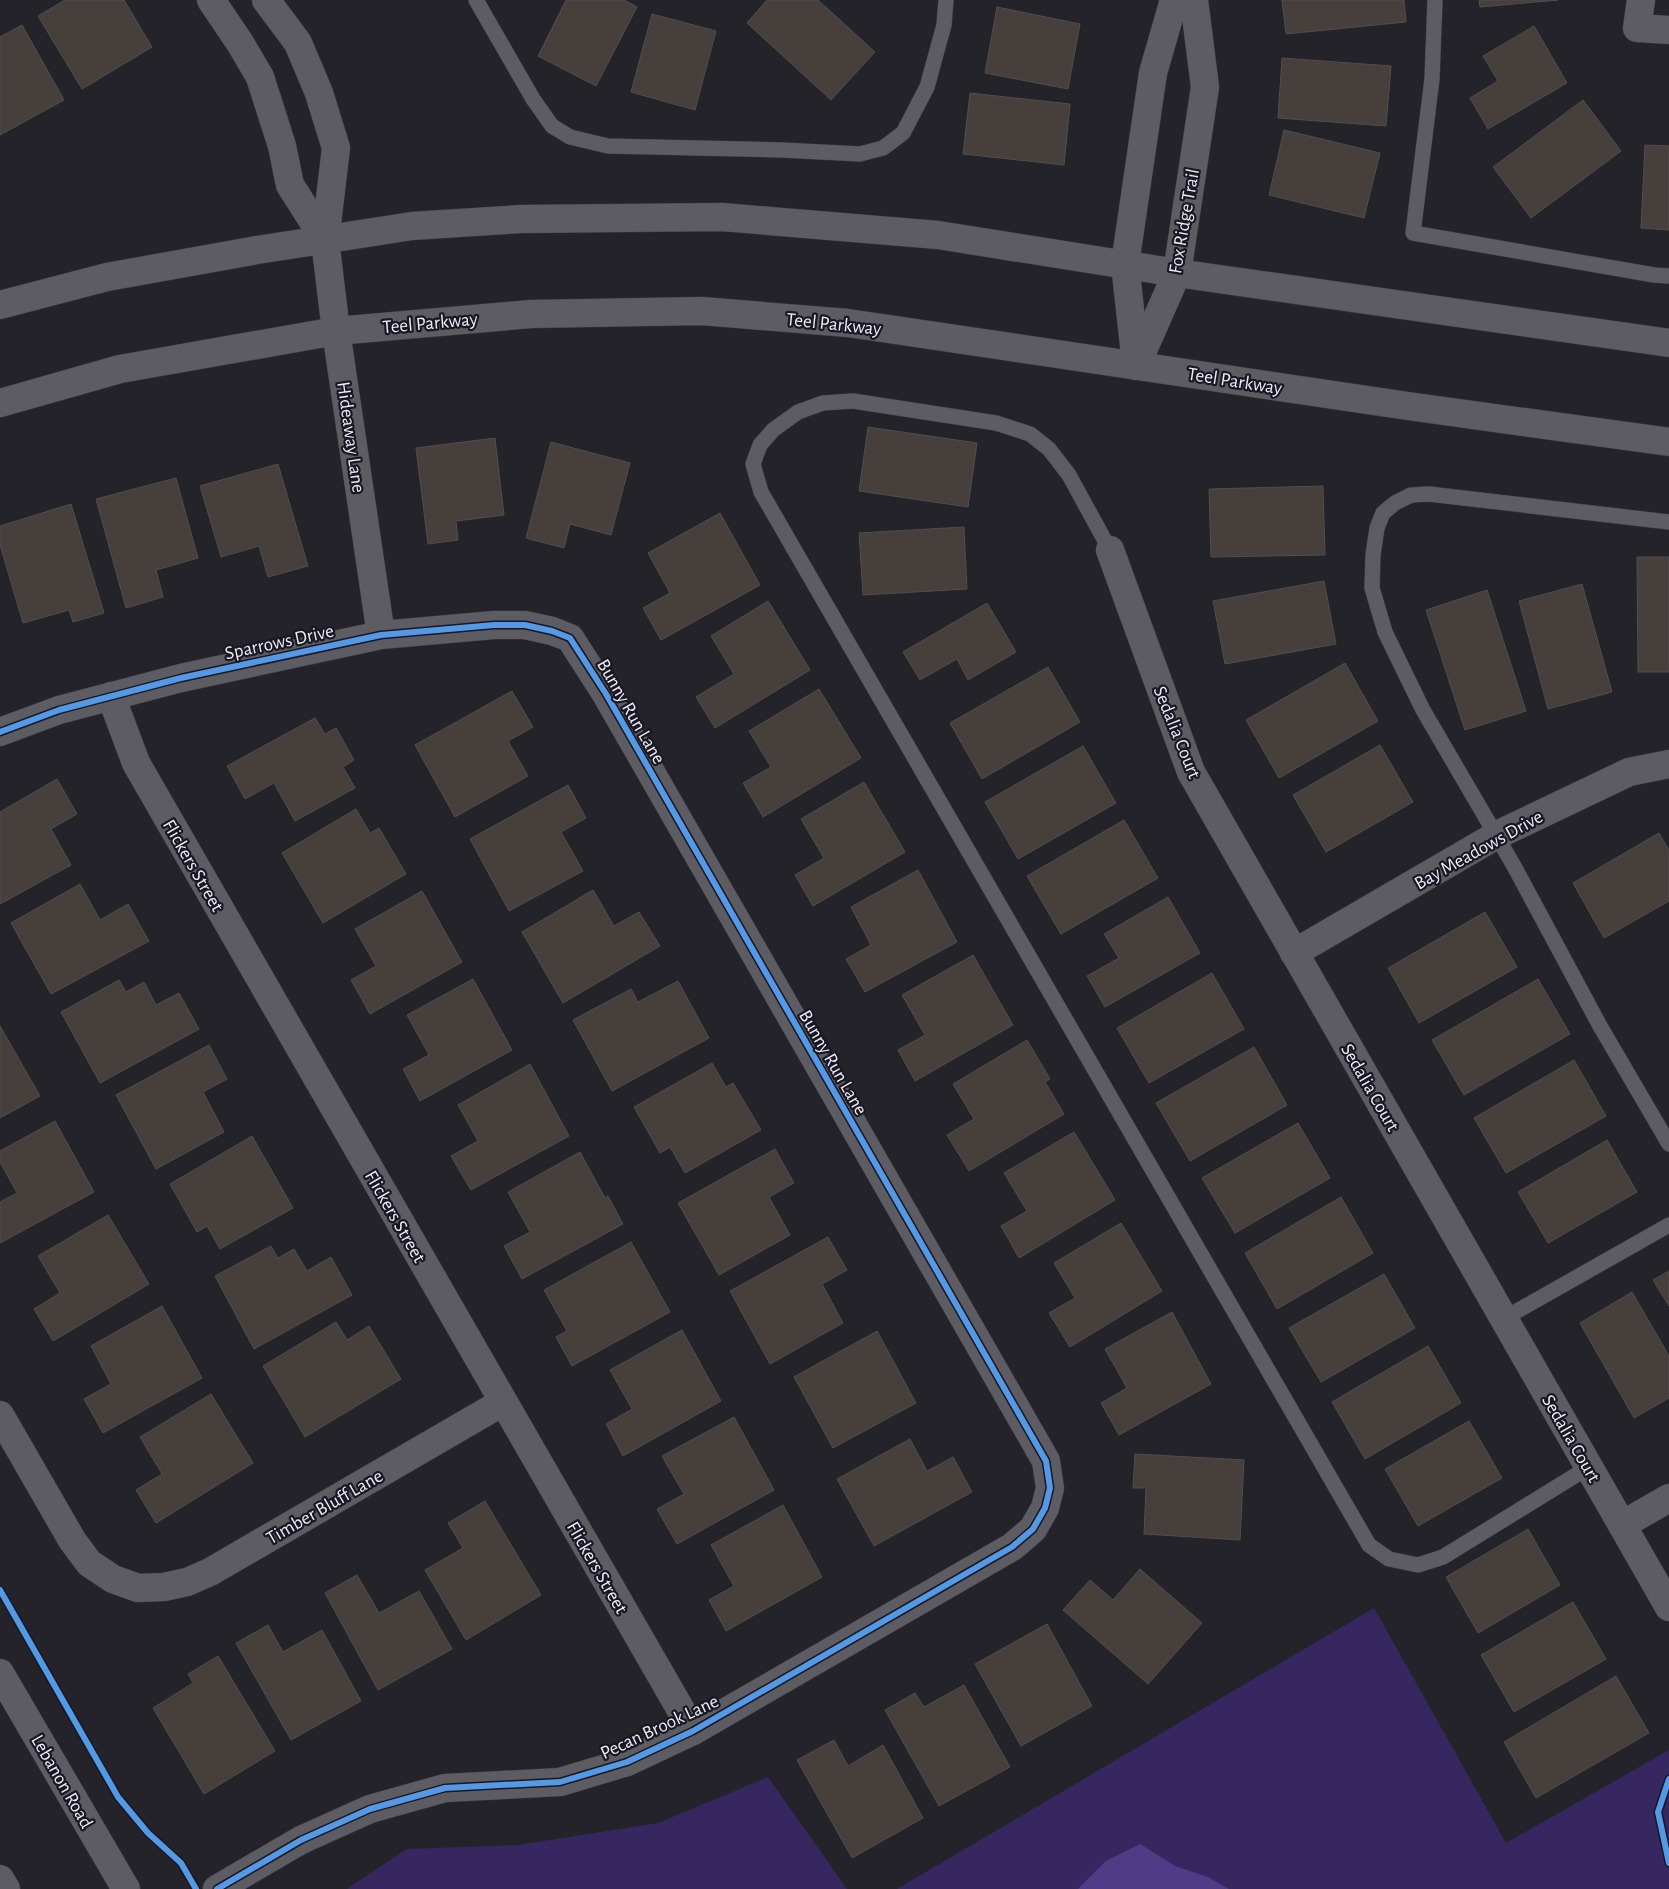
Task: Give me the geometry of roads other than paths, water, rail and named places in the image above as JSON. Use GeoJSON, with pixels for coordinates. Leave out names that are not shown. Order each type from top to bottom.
{"type":"FeatureCollection","features":[{"type":"Feature","properties":{"kind":"street","name":"Hideaway Lane"},"geometry":{"type":"LineString","coordinates":[[211,0],[260,77],[282,146],[290,185],[325,240]]}},
{"type":"Feature","properties":{"kind":"street","name":"Hideaway Lane"},"geometry":{"type":"LineString","coordinates":[[266,0],[298,43],[319,93],[336,148],[325,240],[336,331],[380,635]]}},
{"type":"Feature","properties":{"kind":"street"},"geometry":{"type":"LineString","coordinates":[[1136,366],[1125,264],[1153,73],[1174,0]]}},
{"type":"Feature","properties":{"kind":"street","name":"Fox Ridge Trail"},"geometry":{"type":"LineString","coordinates":[[1136,366],[1177,273],[1205,88],[1194,0]]}},
{"type":"Feature","properties":{"kind":"street"},"geometry":{"type":"LineString","coordinates":[[1641,0],[1637,28],[1669,30]]}},
{"type":"Feature","properties":{"kind":"street"},"geometry":{"type":"LineString","coordinates":[[0,305],[107,277],[412,226],[521,219],[722,216],[938,235],[1177,273],[1669,343]]}},
{"type":"Feature","properties":{"kind":"street","name":"Teel Parkway"},"geometry":{"type":"LineString","coordinates":[[0,403],[120,369],[336,331],[531,314],[702,311],[848,323],[1398,405],[1669,442]]}},
{"type":"Feature","properties":{"kind":"street","name":"Sedalia Court"},"geometry":{"type":"LineString","coordinates":[[1110,550],[1191,772],[1669,1607]]}},
{"type":"Feature","properties":{"kind":"street","name":"Sparrows Drive"},"geometry":{"type":"LineString","coordinates":[[0,732],[59,710],[181,678],[380,635],[494,624],[525,625],[552,631],[570,638]]}},
{"type":"Feature","properties":{"kind":"street","name":"Bunny Run Lane"},"geometry":{"type":"LineString","coordinates":[[570,638],[611,703],[1046,1461],[1050,1488],[1044,1508]]}},
{"type":"Feature","properties":{"kind":"street","name":"Flickers Street"},"geometry":{"type":"LineString","coordinates":[[111,696],[136,763],[693,1731]]}},
{"type":"Feature","properties":{"kind":"street","name":"Bay Meadows Drive"},"geometry":{"type":"LineString","coordinates":[[1294,953],[1497,835],[1629,772],[1669,764]]}},
{"type":"Feature","properties":{"kind":"street","name":"Timber Bluff Lane"},"geometry":{"type":"LineString","coordinates":[[0,1415],[72,1540],[89,1562],[113,1579],[138,1588],[164,1587],[187,1582],[210,1572],[503,1402]]}},
{"type":"Feature","properties":{"kind":"street"},"geometry":{"type":"LineString","coordinates":[[1622,1525],[1669,1498]]}},
{"type":"Feature","properties":{"kind":"street","name":"Pecan Brook Lane"},"geometry":{"type":"LineString","coordinates":[[218,1889],[301,1840],[370,1809],[445,1788],[560,1782],[627,1762],[693,1731],[1012,1547],[1033,1530],[1044,1508]]}},
{"type":"Feature","properties":{"kind":"street","name":"Lebanon Road"},"geometry":{"type":"LineString","coordinates":[[0,1674],[126,1889]]}},
{"type":"Feature","properties":{"kind":"street"},"geometry":{"type":"LineString","coordinates":[[0,1879],[6,1889]]}},
{"type":"Feature","properties":{"kind":"lane"},"geometry":{"type":"LineString","coordinates":[[476,0],[533,99],[552,126],[570,137],[608,146],[782,150],[860,154],[882,148],[903,133],[927,87],[944,25],[946,0]]}},
{"type":"Feature","properties":{"kind":"lane"},"geometry":{"type":"LineString","coordinates":[[1435,0],[1432,79],[1413,233],[1669,276]]}},
{"type":"Feature","properties":{"kind":"lane"},"geometry":{"type":"LineString","coordinates":[[1110,550],[1070,475],[1050,449],[1030,434],[996,424],[853,401],[823,403],[798,412],[773,430],[760,445],[753,464],[761,492],[1370,1545],[1389,1558],[1418,1566],[1443,1557],[1589,1467]]}},
{"type":"Feature","properties":{"kind":"lane"},"geometry":{"type":"LineString","coordinates":[[1669,522],[1429,494],[1411,495],[1395,503],[1383,513],[1377,528],[1373,555],[1372,588],[1385,632],[1423,710],[1497,835],[1600,1026],[1669,1144]]}},
{"type":"Feature","properties":{"kind":"lane"},"geometry":{"type":"LineString","coordinates":[[1503,1319],[1669,1225]]}}]}
